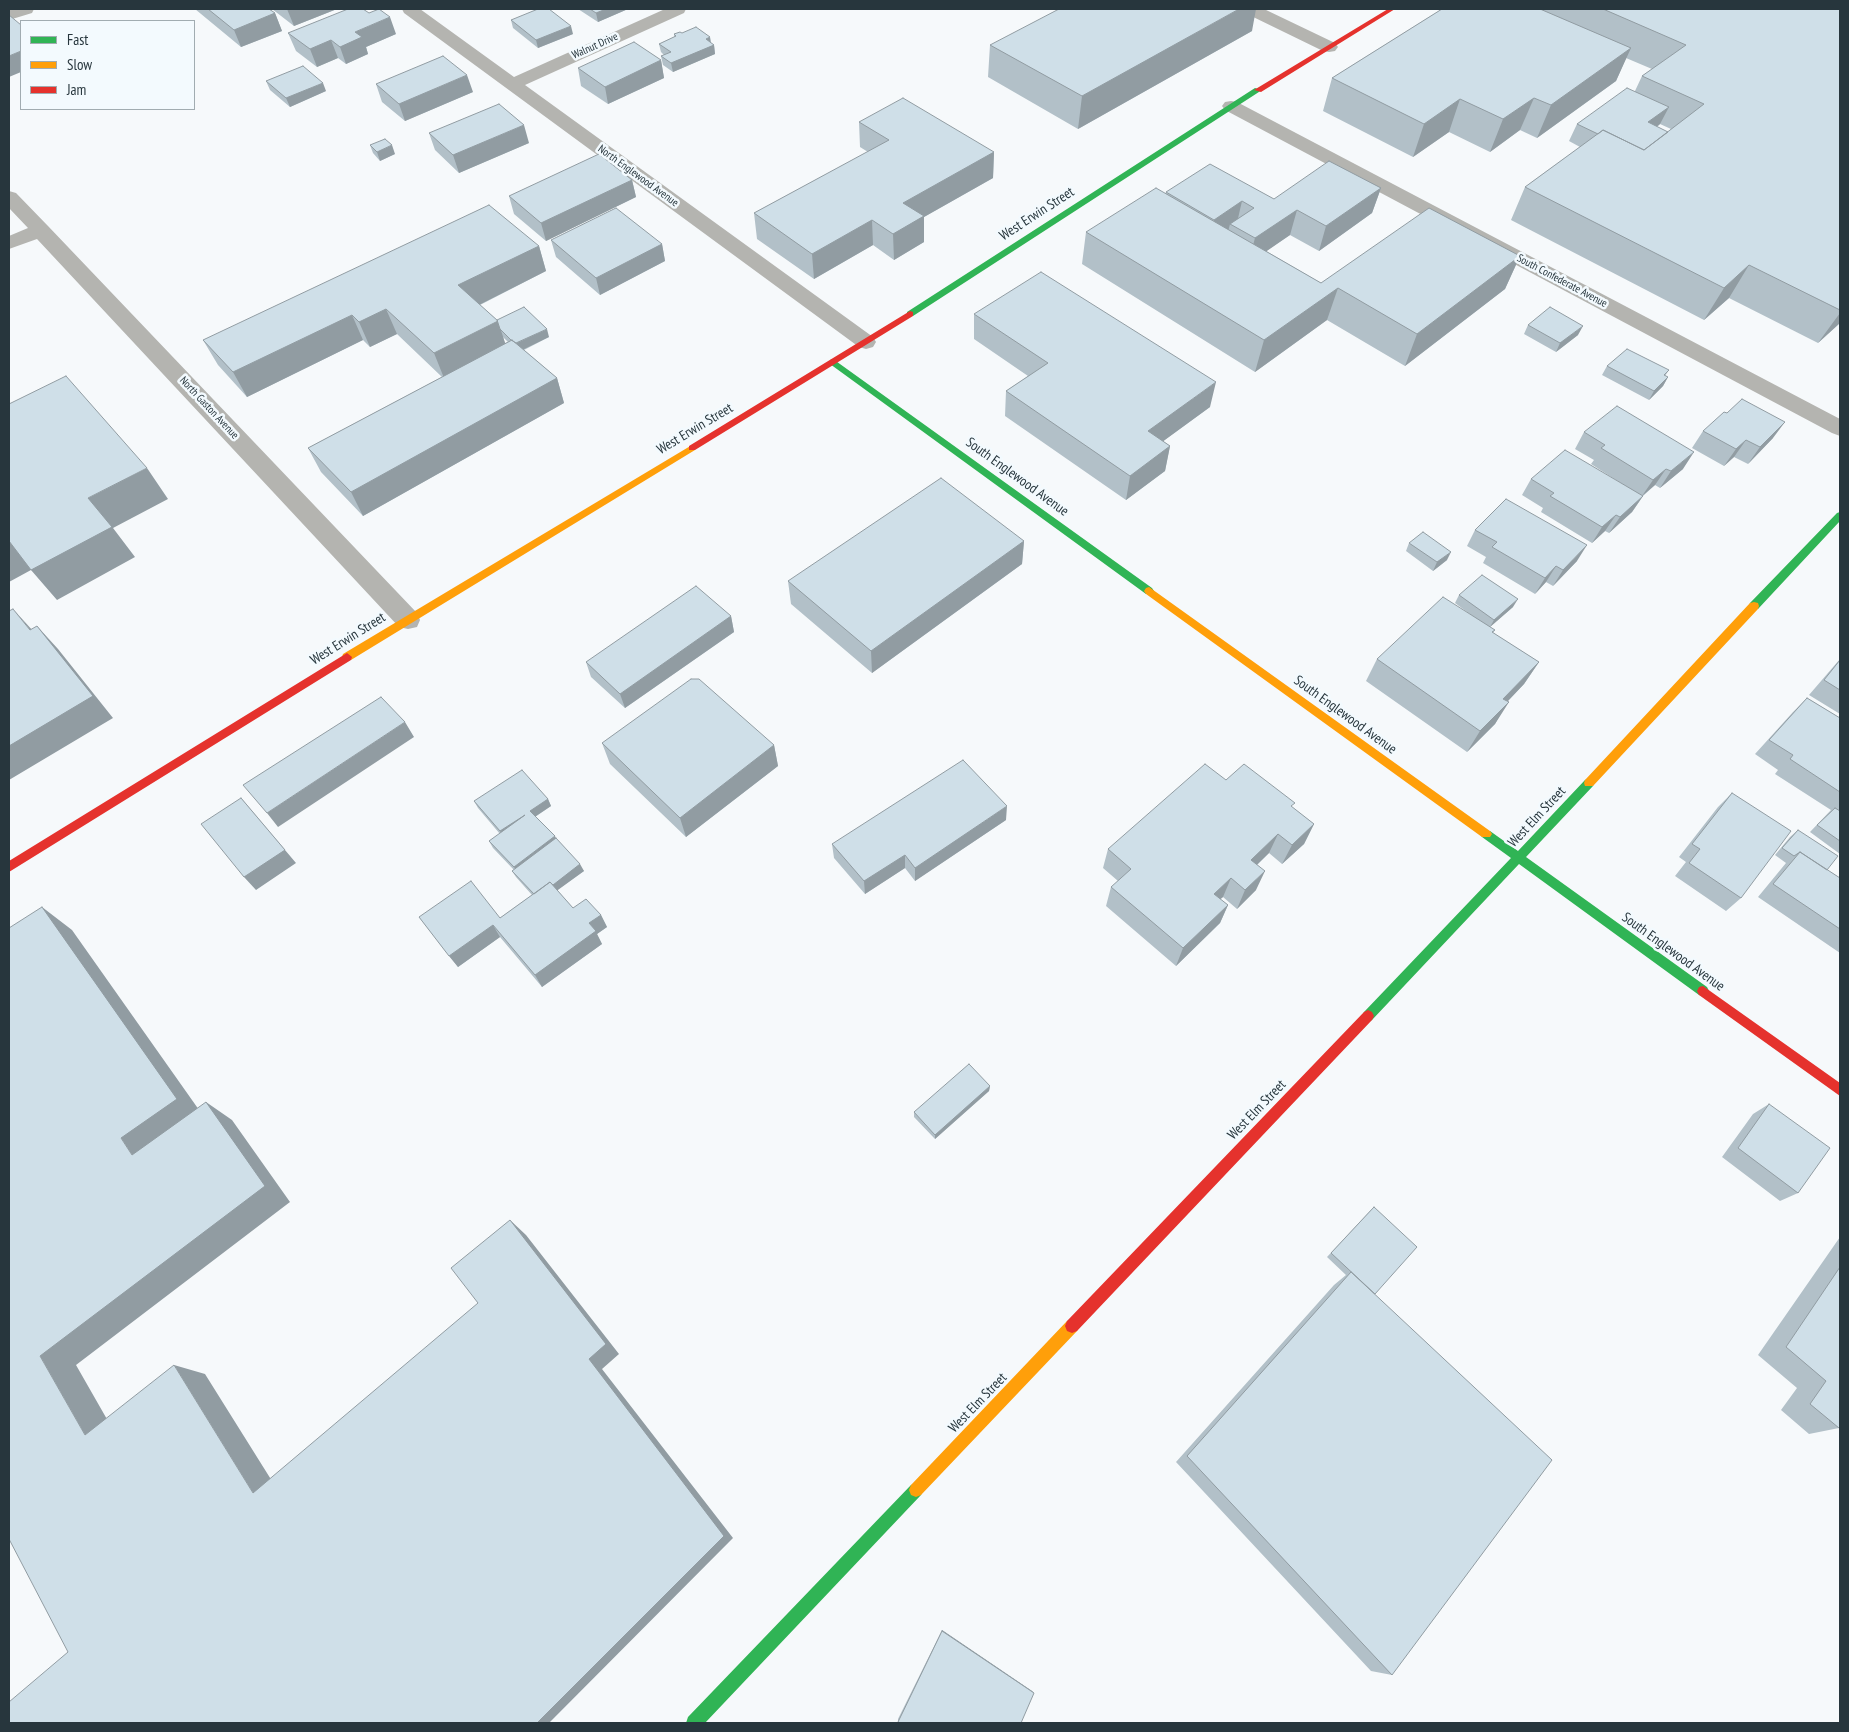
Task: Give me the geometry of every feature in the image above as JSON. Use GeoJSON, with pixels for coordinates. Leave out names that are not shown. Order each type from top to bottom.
{"type":"FeatureCollection","features":[{"type":"Feature","properties":{"kind":"street"},"geometry":{"type":"LineString","coordinates":[[9,15],[26,9]]}},
{"type":"Feature","properties":{"kind":"street","name":"North Englewood Avenue"},"geometry":{"type":"LineString","coordinates":[[410,9],[866,342]]}},
{"type":"Feature","properties":{"kind":"street","name":"Walnut Drive"},"geometry":{"type":"LineString","coordinates":[[512,84],[678,9]]}},
{"type":"Feature","properties":{"kind":"street"},"geometry":{"type":"LineString","coordinates":[[1251,9],[1329,47]]}},
{"type":"Feature","properties":{"kind":"street","name":"West Erwin Street"},"geometry":{"type":"LineString","coordinates":[[9,868],[408,620],[866,342],[1231,106],[1392,9]]}},
{"type":"Feature","properties":{"kind":"street","name":"South Confederate Avenue"},"geometry":{"type":"LineString","coordinates":[[1231,106],[1840,428]]}},
{"type":"Feature","properties":{"kind":"street","name":"North Gaston Avenue"},"geometry":{"type":"LineString","coordinates":[[9,197],[408,620]]}},
{"type":"Feature","properties":{"kind":"street"},"geometry":{"type":"LineString","coordinates":[[9,243],[41,230]]}},
{"type":"Feature","properties":{"kind":"street","name":"South Englewood Avenue"},"geometry":{"type":"LineString","coordinates":[[833,362],[1840,1090]]}},
{"type":"Feature","properties":{"kind":"street","name":"West Elm Street"},"geometry":{"type":"LineString","coordinates":[[694,1723],[1518,858],[1840,516]]}},
{"type":"Feature","properties":{"kind":"building"},"geometry":{"type":"Polygon","coordinates":[[[208,9],[269,9],[275,13],[234,30],[208,9]]]}},
{"type":"Feature","properties":{"kind":"building"},"geometry":{"type":"Polygon","coordinates":[[[348,9],[363,9],[369,13],[379,9],[390,17],[355,32],[362,37],[340,47],[331,40],[310,49],[288,33],[348,9]]]}},
{"type":"Feature","properties":{"kind":"building"},"geometry":{"type":"Polygon","coordinates":[[[538,9],[549,9],[571,26],[536,40],[511,20],[538,9]]]}},
{"type":"Feature","properties":{"kind":"building"},"geometry":{"type":"Polygon","coordinates":[[[590,9],[606,9],[596,13],[590,9]]]}},
{"type":"Feature","properties":{"kind":"building"},"geometry":{"type":"Polygon","coordinates":[[[1059,9],[1239,9],[1082,96],[990,45],[1059,9]]]}},
{"type":"Feature","properties":{"kind":"building"},"geometry":{"type":"Polygon","coordinates":[[[1442,9],[1540,9],[1631,48],[1551,105],[1534,98],[1503,119],[1460,99],[1424,124],[1332,78],[1442,9]]]}},
{"type":"Feature","properties":{"kind":"building"},"geometry":{"type":"Polygon","coordinates":[[[1603,9],[1840,9],[1840,310],[1749,265],[1724,288],[1525,187],[1603,130],[1644,150],[1704,104],[1642,76],[1686,45],[1603,9]]]}},
{"type":"Feature","properties":{"kind":"building"},"geometry":{"type":"Polygon","coordinates":[[[9,15],[20,24],[20,51],[9,56],[9,15]]]}},
{"type":"Feature","properties":{"kind":"building"},"geometry":{"type":"Polygon","coordinates":[[[696,27],[710,37],[706,39],[714,45],[671,63],[661,56],[671,52],[659,44],[676,36],[674,34],[696,27]]]}},
{"type":"Feature","properties":{"kind":"building"},"geometry":{"type":"Polygon","coordinates":[[[634,42],[661,60],[605,87],[578,68],[634,42]]]}},
{"type":"Feature","properties":{"kind":"building"},"geometry":{"type":"Polygon","coordinates":[[[443,56],[467,75],[399,104],[376,84],[443,56]]]}},
{"type":"Feature","properties":{"kind":"building"},"geometry":{"type":"Polygon","coordinates":[[[303,66],[323,83],[286,98],[266,81],[303,66]]]}},
{"type":"Feature","properties":{"kind":"building"},"geometry":{"type":"Polygon","coordinates":[[[1627,88],[1669,107],[1648,122],[1668,132],[1644,150],[1603,130],[1598,134],[1577,124],[1627,88]]]}},
{"type":"Feature","properties":{"kind":"building"},"geometry":{"type":"Polygon","coordinates":[[[903,98],[994,152],[903,203],[924,216],[893,234],[872,220],[812,254],[754,213],[889,140],[859,122],[903,98]]]}},
{"type":"Feature","properties":{"kind":"building"},"geometry":{"type":"Polygon","coordinates":[[[499,104],[524,125],[453,155],[429,133],[499,104]]]}},
{"type":"Feature","properties":{"kind":"building"},"geometry":{"type":"Polygon","coordinates":[[[385,139],[392,145],[377,152],[370,145],[385,139]]]}},
{"type":"Feature","properties":{"kind":"building"},"geometry":{"type":"Polygon","coordinates":[[[599,154],[632,180],[541,223],[509,196],[599,154]]]}},
{"type":"Feature","properties":{"kind":"building"},"geometry":{"type":"Polygon","coordinates":[[[1329,161],[1381,188],[1326,226],[1297,210],[1255,238],[1230,224],[1254,208],[1242,201],[1214,220],[1166,192],[1210,164],[1274,199],[1329,161]]]}},
{"type":"Feature","properties":{"kind":"building"},"geometry":{"type":"Polygon","coordinates":[[[1156,188],[1321,283],[1429,208],[1520,256],[1417,334],[1338,288],[1264,340],[1086,232],[1156,188]]]}},
{"type":"Feature","properties":{"kind":"building"},"geometry":{"type":"Polygon","coordinates":[[[489,205],[539,246],[458,285],[498,321],[434,353],[386,309],[359,322],[352,315],[233,372],[203,340],[489,205]]]}},
{"type":"Feature","properties":{"kind":"building"},"geometry":{"type":"Polygon","coordinates":[[[616,208],[662,244],[596,278],[551,240],[616,208]]]}},
{"type":"Feature","properties":{"kind":"building"},"geometry":{"type":"Polygon","coordinates":[[[1041,272],[1216,382],[1148,431],[1170,446],[1130,476],[1006,391],[1048,363],[974,314],[1041,272]]]}},
{"type":"Feature","properties":{"kind":"building"},"geometry":{"type":"Polygon","coordinates":[[[524,307],[547,329],[516,343],[500,329],[497,320],[524,307]]]}},
{"type":"Feature","properties":{"kind":"building"},"geometry":{"type":"Polygon","coordinates":[[[1550,307],[1583,326],[1560,343],[1528,325],[1550,307]]]}},
{"type":"Feature","properties":{"kind":"building"},"geometry":{"type":"Polygon","coordinates":[[[512,340],[557,378],[351,492],[308,448],[512,340]]]}},
{"type":"Feature","properties":{"kind":"building"},"geometry":{"type":"Polygon","coordinates":[[[1627,349],[1669,370],[1664,375],[1668,377],[1654,391],[1607,366],[1627,349]]]}},
{"type":"Feature","properties":{"kind":"building"},"geometry":{"type":"Polygon","coordinates":[[[66,376],[147,468],[88,498],[112,527],[31,570],[9,541],[9,404],[66,376]]]}},
{"type":"Feature","properties":{"kind":"building"},"geometry":{"type":"Polygon","coordinates":[[[1742,399],[1785,422],[1760,447],[1746,440],[1736,449],[1703,431],[1742,399]]]}},
{"type":"Feature","properties":{"kind":"building"},"geometry":{"type":"Polygon","coordinates":[[[1617,406],[1694,452],[1671,471],[1666,469],[1653,480],[1601,448],[1605,445],[1584,432],[1617,406]]]}},
{"type":"Feature","properties":{"kind":"building"},"geometry":{"type":"Polygon","coordinates":[[[1565,450],[1643,496],[1620,517],[1616,515],[1602,527],[1550,496],[1554,493],[1531,479],[1565,450]]]}},
{"type":"Feature","properties":{"kind":"building"},"geometry":{"type":"Polygon","coordinates":[[[941,478],[1024,541],[871,651],[788,581],[941,478]]]}},
{"type":"Feature","properties":{"kind":"building"},"geometry":{"type":"Polygon","coordinates":[[[1506,499],[1587,545],[1563,570],[1556,566],[1545,578],[1492,547],[1497,542],[1475,530],[1506,499]]]}},
{"type":"Feature","properties":{"kind":"building"},"geometry":{"type":"Polygon","coordinates":[[[1423,532],[1451,552],[1437,562],[1409,543],[1423,532]]]}},
{"type":"Feature","properties":{"kind":"building"},"geometry":{"type":"Polygon","coordinates":[[[1482,575],[1518,599],[1494,620],[1459,595],[1482,575]]]}},
{"type":"Feature","properties":{"kind":"building"},"geometry":{"type":"Polygon","coordinates":[[[696,586],[731,616],[620,694],[586,662],[696,586]]]}},
{"type":"Feature","properties":{"kind":"building"},"geometry":{"type":"Polygon","coordinates":[[[1443,597],[1495,630],[1492,632],[1539,662],[1503,699],[1509,702],[1480,731],[1377,659],[1443,597]]]}},
{"type":"Feature","properties":{"kind":"building"},"geometry":{"type":"Polygon","coordinates":[[[13,609],[30,630],[37,626],[93,696],[9,746],[9,611],[13,609]]]}},
{"type":"Feature","properties":{"kind":"building"},"geometry":{"type":"Polygon","coordinates":[[[1840,660],[1840,690],[1824,680],[1840,660]]]}},
{"type":"Feature","properties":{"kind":"building"},"geometry":{"type":"Polygon","coordinates":[[[691,679],[699,679],[774,745],[680,818],[602,743],[691,679]]]}},
{"type":"Feature","properties":{"kind":"building"},"geometry":{"type":"Polygon","coordinates":[[[381,697],[405,722],[267,813],[243,785],[381,697]]]}},
{"type":"Feature","properties":{"kind":"building"},"geometry":{"type":"Polygon","coordinates":[[[1807,698],[1840,718],[1840,792],[1790,759],[1793,755],[1769,740],[1807,698]]]}},
{"type":"Feature","properties":{"kind":"building"},"geometry":{"type":"Polygon","coordinates":[[[963,760],[1007,806],[915,868],[905,855],[864,881],[832,844],[963,760]]]}},
{"type":"Feature","properties":{"kind":"building"},"geometry":{"type":"Polygon","coordinates":[[[1205,764],[1226,780],[1244,764],[1295,803],[1291,806],[1314,824],[1292,845],[1278,834],[1251,860],[1265,871],[1245,890],[1231,878],[1214,894],[1228,905],[1183,948],[1111,887],[1131,869],[1108,849],[1205,764]]]}},
{"type":"Feature","properties":{"kind":"building"},"geometry":{"type":"Polygon","coordinates":[[[522,770],[548,799],[530,811],[555,836],[514,867],[489,841],[525,815],[500,831],[474,801],[522,770]]]}},
{"type":"Feature","properties":{"kind":"building"},"geometry":{"type":"Polygon","coordinates":[[[1732,793],[1791,831],[1741,898],[1689,863],[1700,849],[1692,844],[1732,793]]]}},
{"type":"Feature","properties":{"kind":"building"},"geometry":{"type":"Polygon","coordinates":[[[241,798],[285,850],[244,877],[201,824],[241,798]]]}},
{"type":"Feature","properties":{"kind":"building"},"geometry":{"type":"Polygon","coordinates":[[[1835,808],[1840,811],[1840,841],[1817,825],[1835,808]]]}},
{"type":"Feature","properties":{"kind":"building"},"geometry":{"type":"Polygon","coordinates":[[[1798,830],[1838,856],[1827,870],[1800,852],[1794,856],[1782,848],[1798,830]]]}},
{"type":"Feature","properties":{"kind":"building"},"geometry":{"type":"Polygon","coordinates":[[[556,838],[580,864],[553,885],[550,882],[534,894],[512,871],[556,838]]]}},
{"type":"Feature","properties":{"kind":"building"},"geometry":{"type":"Polygon","coordinates":[[[1800,852],[1840,878],[1840,929],[1773,884],[1800,852]]]}},
{"type":"Feature","properties":{"kind":"building"},"geometry":{"type":"Polygon","coordinates":[[[471,881],[500,918],[550,882],[573,908],[586,899],[601,915],[589,923],[596,931],[535,975],[493,925],[449,956],[419,917],[471,881]]]}},
{"type":"Feature","properties":{"kind":"building"},"geometry":{"type":"Polygon","coordinates":[[[42,907],[177,1099],[121,1138],[132,1155],[206,1102],[265,1186],[40,1356],[85,1435],[174,1365],[253,1493],[478,1303],[451,1268],[510,1220],[606,1344],[589,1359],[724,1536],[537,1723],[9,1723],[9,1702],[68,1652],[9,1539],[9,928],[42,907]]]}},
{"type":"Feature","properties":{"kind":"building"},"geometry":{"type":"Polygon","coordinates":[[[969,1064],[990,1086],[935,1135],[914,1112],[969,1064]]]}},
{"type":"Feature","properties":{"kind":"building"},"geometry":{"type":"Polygon","coordinates":[[[1769,1104],[1830,1148],[1798,1193],[1738,1148],[1769,1104]]]}},
{"type":"Feature","properties":{"kind":"building"},"geometry":{"type":"Polygon","coordinates":[[[1374,1207],[1417,1247],[1375,1294],[1331,1253],[1374,1207]]]}},
{"type":"Feature","properties":{"kind":"building"},"geometry":{"type":"Polygon","coordinates":[[[1840,1267],[1839,1428],[1810,1404],[1826,1381],[1786,1347],[1840,1267]]]}},
{"type":"Feature","properties":{"kind":"building"},"geometry":{"type":"Polygon","coordinates":[[[1351,1272],[1552,1460],[1392,1675],[1187,1456],[1351,1272]]]}},
{"type":"Feature","properties":{"kind":"building"},"geometry":{"type":"Polygon","coordinates":[[[942,1631],[1034,1693],[1021,1723],[898,1722],[942,1631]]]}},
{"type":"Feature","properties":{"kind":"traffic: fast"},"geometry":{"type":"LineString","coordinates":[[910,314],[1258,90]]}},
{"type":"Feature","properties":{"kind":"traffic: fast"},"geometry":{"type":"LineString","coordinates":[[833,362],[1149,591]]}},
{"type":"Feature","properties":{"kind":"traffic: fast"},"geometry":{"type":"LineString","coordinates":[[1754,606],[1840,515]]}},
{"type":"Feature","properties":{"kind":"traffic: fast"},"geometry":{"type":"LineString","coordinates":[[1368,1016],[1589,783]]}},
{"type":"Feature","properties":{"kind":"traffic: fast"},"geometry":{"type":"LineString","coordinates":[[1486,834],[1703,991]]}},
{"type":"Feature","properties":{"kind":"traffic: fast"},"geometry":{"type":"LineString","coordinates":[[694,1723],[916,1490]]}},
{"type":"Feature","properties":{"kind":"traffic: slow"},"geometry":{"type":"LineString","coordinates":[[347,657],[692,448]]}},
{"type":"Feature","properties":{"kind":"traffic: slow"},"geometry":{"type":"LineString","coordinates":[[1149,591],[1486,834]]}},
{"type":"Feature","properties":{"kind":"traffic: slow"},"geometry":{"type":"LineString","coordinates":[[1589,783],[1754,606]]}},
{"type":"Feature","properties":{"kind":"traffic: slow"},"geometry":{"type":"LineString","coordinates":[[916,1490],[1072,1326]]}},
{"type":"Feature","properties":{"kind":"traffic: jam"},"geometry":{"type":"LineString","coordinates":[[1258,90],[1392,9]]}},
{"type":"Feature","properties":{"kind":"traffic: jam"},"geometry":{"type":"LineString","coordinates":[[692,448],[910,314]]}},
{"type":"Feature","properties":{"kind":"traffic: jam"},"geometry":{"type":"LineString","coordinates":[[9,867],[347,657]]}},
{"type":"Feature","properties":{"kind":"traffic: jam"},"geometry":{"type":"LineString","coordinates":[[1703,991],[1840,1090]]}},
{"type":"Feature","properties":{"kind":"traffic: jam"},"geometry":{"type":"LineString","coordinates":[[1072,1326],[1368,1016]]}}]}
